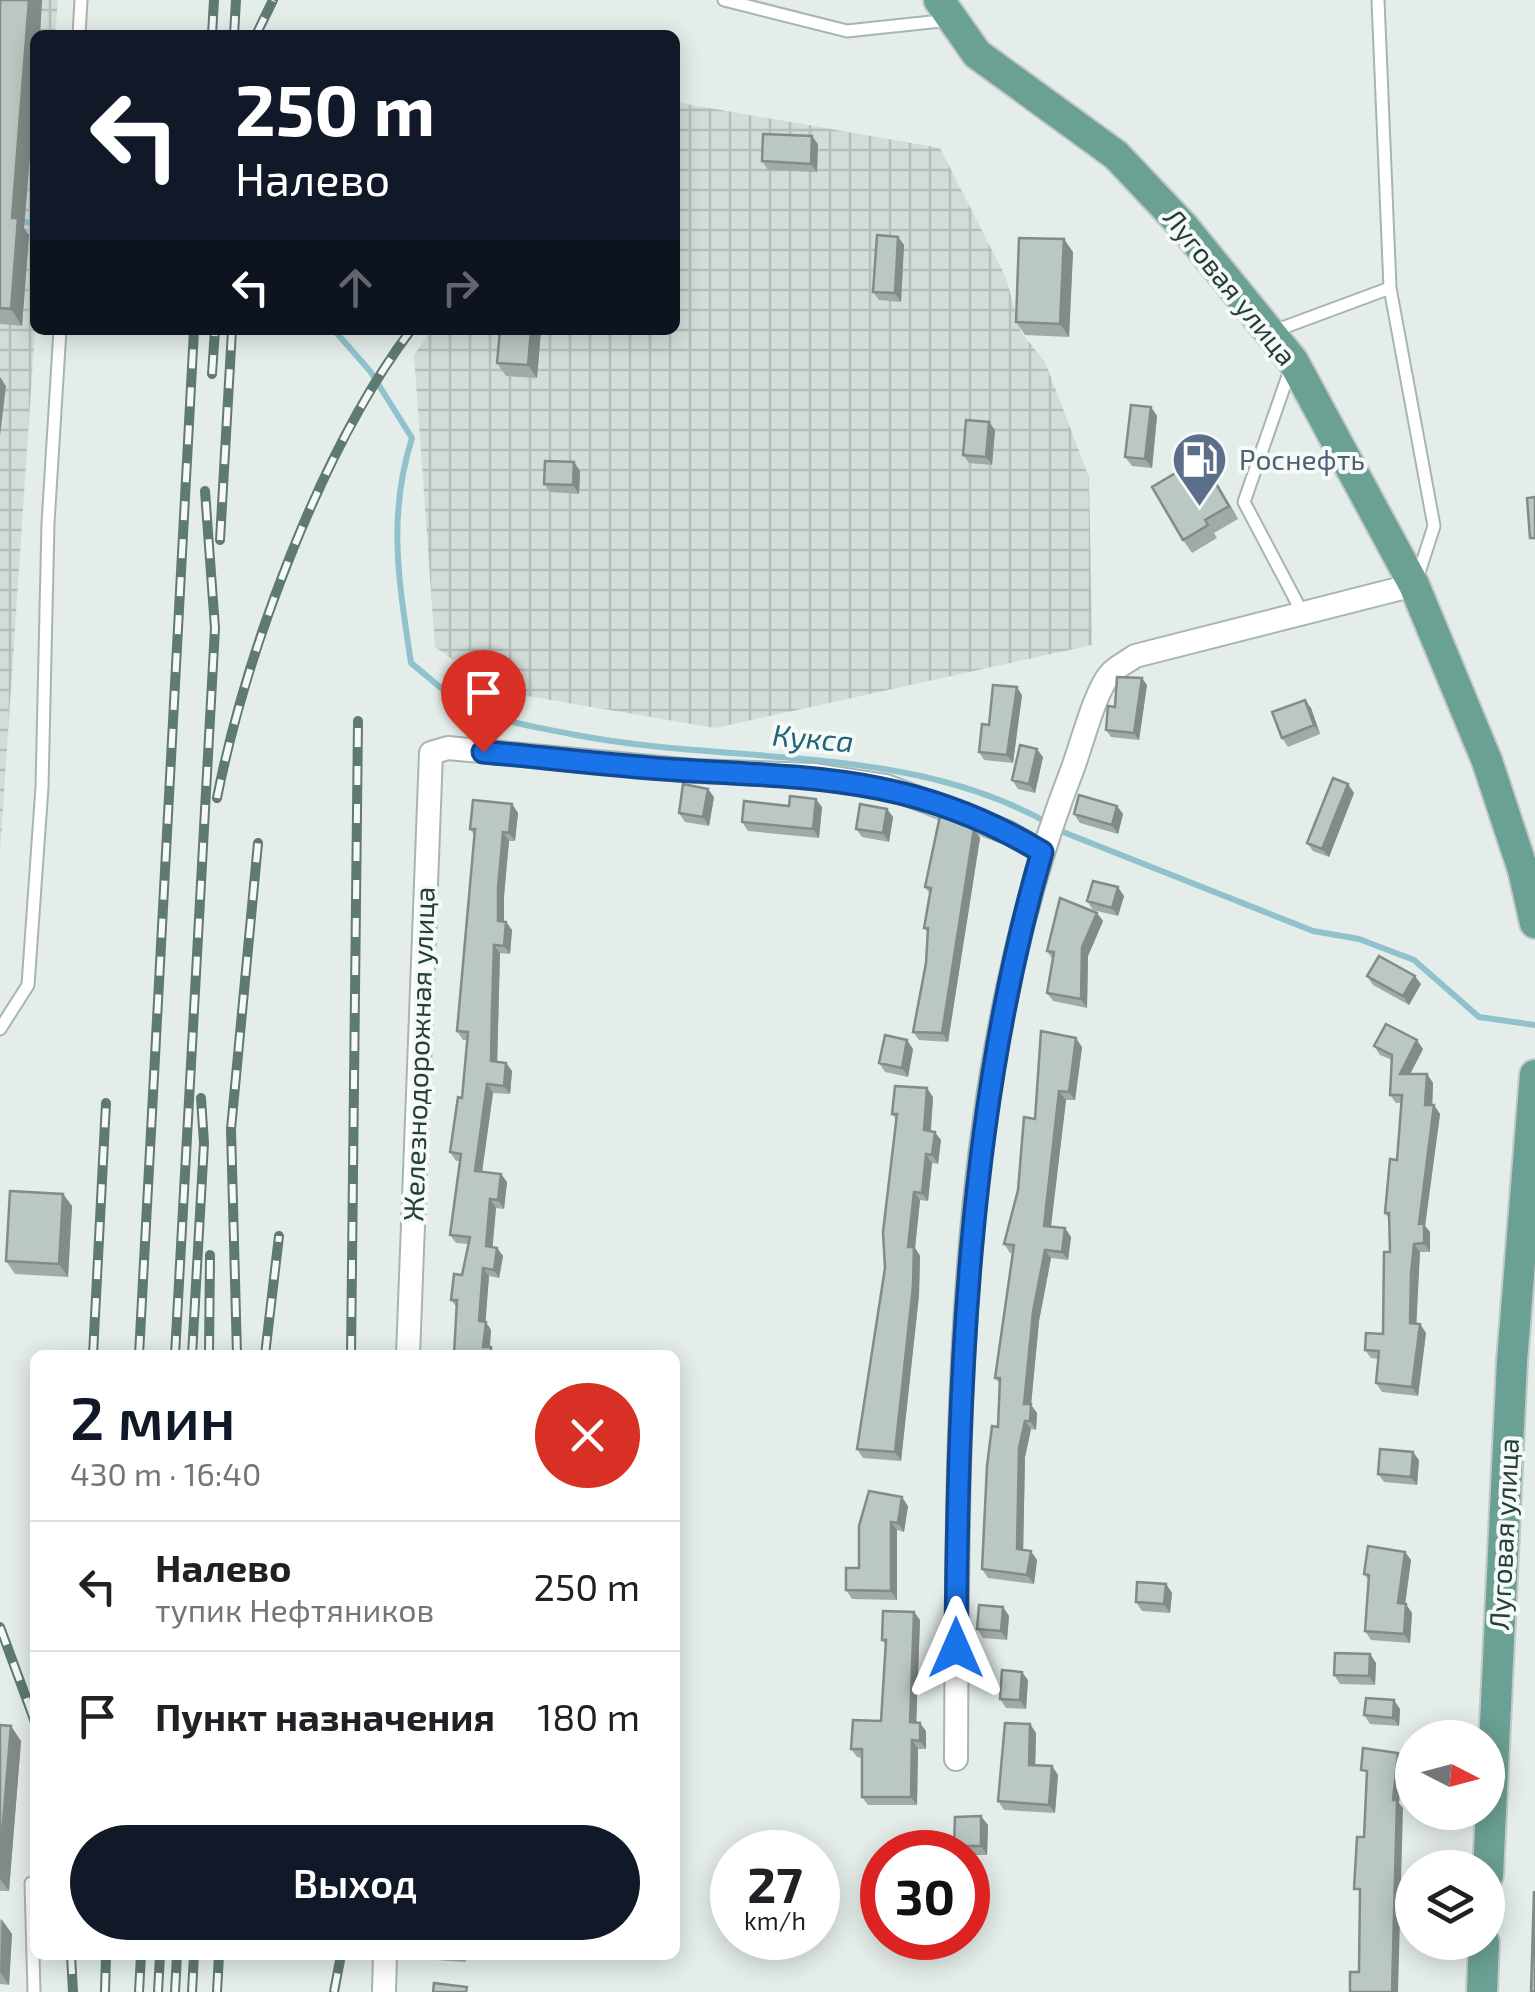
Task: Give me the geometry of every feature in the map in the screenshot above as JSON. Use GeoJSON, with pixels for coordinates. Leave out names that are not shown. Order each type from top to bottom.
{"type":"FeatureCollection","features":[{"type":"Feature","properties":{"kind":"main road","name":"Луговая улица"},"geometry":{"type":"LineString","coordinates":[[945,10],[977,54],[1116,155],[1184,227],[1293,361],[1414,585],[1487,761],[1524,870],[1535,923]]}},
{"type":"Feature","properties":{"kind":"main road","name":"Луговая улица"},"geometry":{"type":"LineString","coordinates":[[1489,1850],[1535,1074]]}},
{"type":"Feature","properties":{"kind":"main road"},"geometry":{"type":"LineString","coordinates":[[1482,1992],[1483,1960]]}},
{"type":"Feature","properties":{"kind":"street"},"geometry":{"type":"LineString","coordinates":[[956,1759],[958,1424],[991,1074],[1015,943],[1054,816],[1109,675],[1135,656],[1414,585]]}},
{"type":"Feature","properties":{"kind":"street","name":"Железнодорожная улица"},"geometry":{"type":"LineString","coordinates":[[408,1350],[431,753],[448,748],[694,771],[815,776],[886,786],[1044,846]]}},
{"type":"Feature","properties":{"kind":"street"},"geometry":{"type":"LineString","coordinates":[[384,1992],[385,1960]]}},
{"type":"Feature","properties":{"kind":"lane"},"geometry":{"type":"LineString","coordinates":[[79,30],[81,0]]}},
{"type":"Feature","properties":{"kind":"lane"},"geometry":{"type":"LineString","coordinates":[[724,0],[846,32],[945,10]]}},
{"type":"Feature","properties":{"kind":"lane"},"geometry":{"type":"LineString","coordinates":[[1378,0],[1390,288],[1434,526],[1414,585]]}},
{"type":"Feature","properties":{"kind":"lane"},"geometry":{"type":"LineString","coordinates":[[1270,333],[1390,288]]}},
{"type":"Feature","properties":{"kind":"lane"},"geometry":{"type":"LineString","coordinates":[[0,1030],[28,985],[42,786],[48,523],[60,335]]}},
{"type":"Feature","properties":{"kind":"lane"},"geometry":{"type":"LineString","coordinates":[[1293,361],[1244,502],[1304,614]]}},
{"type":"Feature","properties":{"kind":"lane"},"geometry":{"type":"LineString","coordinates":[[33,1960],[34,1992]]}},
{"type":"Feature","properties":{"kind":"shaded area"},"geometry":{"type":"Polygon","coordinates":[[[0,0],[58,0],[55,30],[30,30],[30,335],[35,335],[0,853],[0,0]]]}},
{"type":"Feature","properties":{"kind":"shaded area"},"geometry":{"type":"Polygon","coordinates":[[[680,103],[940,148],[1006,278],[1021,332],[1045,362],[1089,477],[1092,645],[715,728],[497,691],[435,647],[414,355],[428,335],[680,335],[680,103]]]}},
{"type":"Feature","properties":{"kind":"building"},"geometry":{"type":"Polygon","coordinates":[[[0,0],[29,0],[12,218],[18,218],[11,309],[0,308],[0,0]]]}},
{"type":"Feature","properties":{"kind":"building"},"geometry":{"type":"Polygon","coordinates":[[[763,134],[812,136],[811,164],[762,161],[763,134]]]}},
{"type":"Feature","properties":{"kind":"building"},"geometry":{"type":"Polygon","coordinates":[[[877,235],[898,237],[895,293],[873,292],[877,235]]]}},
{"type":"Feature","properties":{"kind":"building"},"geometry":{"type":"Polygon","coordinates":[[[1019,238],[1064,239],[1060,324],[1016,322],[1019,238]]]}},
{"type":"Feature","properties":{"kind":"building"},"geometry":{"type":"Polygon","coordinates":[[[500,335],[531,335],[528,365],[497,363],[500,335]]]}},
{"type":"Feature","properties":{"kind":"building"},"geometry":{"type":"Polygon","coordinates":[[[1131,405],[1151,407],[1145,459],[1125,457],[1131,405]]]}},
{"type":"Feature","properties":{"kind":"building"},"geometry":{"type":"Polygon","coordinates":[[[966,420],[989,422],[986,457],[963,455],[966,420]]]}},
{"type":"Feature","properties":{"kind":"building","name":"Роснефть"},"geometry":{"type":"Polygon","coordinates":[[[1201,458],[1229,506],[1205,520],[1208,525],[1183,540],[1152,487],[1201,458]]]}},
{"type":"Feature","properties":{"kind":"building"},"geometry":{"type":"Polygon","coordinates":[[[545,461],[574,462],[573,485],[544,484],[545,461]]]}},
{"type":"Feature","properties":{"kind":"building"},"geometry":{"type":"Polygon","coordinates":[[[1535,497],[1535,538],[1530,538],[1527,498],[1535,497]]]}},
{"type":"Feature","properties":{"kind":"building"},"geometry":{"type":"Polygon","coordinates":[[[1117,677],[1142,678],[1134,733],[1106,730],[1108,706],[1115,707],[1117,677]]]}},
{"type":"Feature","properties":{"kind":"building"},"geometry":{"type":"Polygon","coordinates":[[[993,685],[1017,687],[1007,755],[979,752],[982,724],[989,725],[993,685]]]}},
{"type":"Feature","properties":{"kind":"building"},"geometry":{"type":"Polygon","coordinates":[[[1305,700],[1314,725],[1282,738],[1272,712],[1305,700]]]}},
{"type":"Feature","properties":{"kind":"building"},"geometry":{"type":"Polygon","coordinates":[[[1020,745],[1037,749],[1029,784],[1012,780],[1020,745]]]}},
{"type":"Feature","properties":{"kind":"building"},"geometry":{"type":"Polygon","coordinates":[[[1333,778],[1348,784],[1322,849],[1307,843],[1333,778]]]}},
{"type":"Feature","properties":{"kind":"building"},"geometry":{"type":"Polygon","coordinates":[[[683,784],[708,789],[703,817],[679,813],[683,784]]]}},
{"type":"Feature","properties":{"kind":"building"},"geometry":{"type":"Polygon","coordinates":[[[1079,795],[1117,806],[1112,825],[1074,814],[1079,795]]]}},
{"type":"Feature","properties":{"kind":"building"},"geometry":{"type":"Polygon","coordinates":[[[790,796],[816,799],[813,829],[742,822],[744,801],[789,806],[790,796]]]}},
{"type":"Feature","properties":{"kind":"building"},"geometry":{"type":"Polygon","coordinates":[[[473,800],[512,804],[509,833],[503,832],[498,921],[506,922],[504,946],[494,945],[492,1009],[491,1061],[506,1063],[504,1086],[487,1084],[475,1171],[501,1174],[498,1200],[490,1199],[486,1246],[497,1248],[494,1270],[483,1268],[479,1321],[486,1322],[483,1347],[491,1350],[454,1350],[457,1300],[451,1300],[454,1274],[462,1275],[470,1237],[450,1235],[461,1154],[450,1152],[458,1097],[462,1098],[468,1032],[457,1031],[475,829],[470,829],[473,800]]]}},
{"type":"Feature","properties":{"kind":"building"},"geometry":{"type":"Polygon","coordinates":[[[860,804],[887,809],[883,833],[856,829],[860,804]]]}},
{"type":"Feature","properties":{"kind":"building"},"geometry":{"type":"Polygon","coordinates":[[[940,816],[974,829],[942,1033],[913,1032],[926,963],[928,928],[924,928],[931,888],[925,887],[940,816]]]}},
{"type":"Feature","properties":{"kind":"building"},"geometry":{"type":"Polygon","coordinates":[[[1093,881],[1118,887],[1112,908],[1087,901],[1093,881]]]}},
{"type":"Feature","properties":{"kind":"building"},"geometry":{"type":"Polygon","coordinates":[[[1060,898],[1097,913],[1082,947],[1081,999],[1047,993],[1054,952],[1047,951],[1060,898]]]}},
{"type":"Feature","properties":{"kind":"building"},"geometry":{"type":"Polygon","coordinates":[[[1379,956],[1415,976],[1403,996],[1367,976],[1379,956]]]}},
{"type":"Feature","properties":{"kind":"building"},"geometry":{"type":"Polygon","coordinates":[[[1386,1024],[1417,1040],[1400,1074],[1427,1074],[1425,1105],[1434,1105],[1419,1224],[1424,1223],[1424,1243],[1414,1244],[1411,1274],[1410,1323],[1420,1324],[1412,1387],[1376,1383],[1379,1351],[1365,1350],[1366,1333],[1383,1334],[1384,1252],[1390,1252],[1389,1213],[1385,1213],[1390,1159],[1397,1160],[1402,1095],[1390,1095],[1392,1055],[1374,1046],[1386,1024]]]}},
{"type":"Feature","properties":{"kind":"building"},"geometry":{"type":"Polygon","coordinates":[[[1041,1031],[1076,1038],[1069,1092],[1059,1091],[1044,1226],[1065,1228],[1062,1252],[1045,1250],[1033,1312],[1024,1404],[1031,1404],[1030,1421],[1025,1421],[1019,1448],[1017,1549],[1031,1551],[1027,1575],[982,1569],[987,1466],[992,1426],[998,1427],[1000,1378],[995,1378],[1014,1245],[1004,1244],[1018,1190],[1024,1117],[1035,1119],[1041,1031]]]}},
{"type":"Feature","properties":{"kind":"building"},"geometry":{"type":"Polygon","coordinates":[[[885,1035],[907,1040],[902,1068],[879,1063],[885,1035]]]}},
{"type":"Feature","properties":{"kind":"building"},"geometry":{"type":"Polygon","coordinates":[[[895,1086],[927,1088],[924,1130],[935,1132],[932,1155],[926,1154],[922,1193],[914,1192],[908,1247],[914,1247],[913,1286],[895,1452],[857,1449],[885,1268],[883,1232],[897,1114],[892,1114],[895,1086]]]}},
{"type":"Feature","properties":{"kind":"building"},"geometry":{"type":"Polygon","coordinates":[[[10,1191],[63,1194],[59,1264],[6,1261],[10,1191]]]}},
{"type":"Feature","properties":{"kind":"building"},"geometry":{"type":"Polygon","coordinates":[[[1380,1449],[1413,1452],[1411,1477],[1378,1474],[1380,1449]]]}},
{"type":"Feature","properties":{"kind":"building"},"geometry":{"type":"Polygon","coordinates":[[[869,1491],[902,1497],[898,1523],[891,1522],[891,1591],[846,1590],[846,1568],[859,1568],[859,1526],[869,1491]]]}},
{"type":"Feature","properties":{"kind":"building"},"geometry":{"type":"Polygon","coordinates":[[[1368,1546],[1405,1552],[1398,1603],[1406,1604],[1404,1634],[1365,1631],[1369,1575],[1364,1574],[1368,1546]]]}},
{"type":"Feature","properties":{"kind":"building"},"geometry":{"type":"Polygon","coordinates":[[[1137,1582],[1166,1584],[1164,1604],[1136,1602],[1137,1582]]]}},
{"type":"Feature","properties":{"kind":"building"},"geometry":{"type":"Polygon","coordinates":[[[979,1605],[1003,1607],[1001,1631],[977,1629],[979,1605]]]}},
{"type":"Feature","properties":{"kind":"building"},"geometry":{"type":"Polygon","coordinates":[[[883,1611],[914,1612],[910,1722],[920,1723],[920,1741],[912,1740],[911,1797],[862,1797],[862,1749],[851,1749],[853,1720],[881,1721],[886,1640],[882,1640],[883,1611]]]}},
{"type":"Feature","properties":{"kind":"building"},"geometry":{"type":"Polygon","coordinates":[[[1335,1653],[1370,1654],[1369,1676],[1334,1675],[1335,1653]]]}},
{"type":"Feature","properties":{"kind":"building"},"geometry":{"type":"Polygon","coordinates":[[[1002,1670],[1022,1672],[1020,1700],[1000,1699],[1002,1670]]]}},
{"type":"Feature","properties":{"kind":"building"},"geometry":{"type":"Polygon","coordinates":[[[1366,1698],[1394,1700],[1393,1718],[1364,1715],[1366,1698]]]}},
{"type":"Feature","properties":{"kind":"building"},"geometry":{"type":"Polygon","coordinates":[[[1005,1723],[1030,1724],[1029,1765],[1052,1766],[1049,1805],[998,1801],[1005,1723]]]}},
{"type":"Feature","properties":{"kind":"building"},"geometry":{"type":"Polygon","coordinates":[[[0,1725],[11,1726],[0,1858],[0,1725]]]}},
{"type":"Feature","properties":{"kind":"building"},"geometry":{"type":"Polygon","coordinates":[[[1363,1748],[1395,1753],[1392,1992],[1350,1992],[1350,1972],[1359,1972],[1360,1889],[1354,1889],[1357,1837],[1364,1837],[1367,1771],[1361,1770],[1363,1748]]]}},
{"type":"Feature","properties":{"kind":"building"},"geometry":{"type":"Polygon","coordinates":[[[981,1816],[981,1830],[955,1830],[955,1817],[981,1816]]]}},
{"type":"Feature","properties":{"kind":"building"},"geometry":{"type":"Polygon","coordinates":[[[1534,1891],[1535,1992],[1531,1992],[1534,1891]]]}},
{"type":"Feature","properties":{"kind":"building"},"geometry":{"type":"Polygon","coordinates":[[[434,1983],[467,1987],[466,1992],[433,1992],[434,1983]]]}},
{"type":"Feature","properties":{"kind":"waterway","name":"Кукса"},"geometry":{"type":"LineString","coordinates":[[0,220],[30,223]]}},
{"type":"Feature","properties":{"kind":"waterway","name":"Кукса"},"geometry":{"type":"LineString","coordinates":[[338,335],[370,371],[412,438],[404,467],[398,523],[399,577],[411,663],[451,696],[491,716],[576,735],[817,760],[936,780],[993,797],[1048,823]]}},
{"type":"Feature","properties":{"kind":"waterway","name":"Кукса"},"geometry":{"type":"LineString","coordinates":[[1058,830],[1313,931],[1359,939],[1414,960],[1479,1017],[1535,1025]]}},
{"type":"Feature","properties":{"kind":"railway"},"geometry":{"type":"LineString","coordinates":[[212,30],[214,0]]}},
{"type":"Feature","properties":{"kind":"railway"},"geometry":{"type":"LineString","coordinates":[[234,30],[236,0]]}},
{"type":"Feature","properties":{"kind":"railway"},"geometry":{"type":"LineString","coordinates":[[258,30],[273,0]]}},
{"type":"Feature","properties":{"kind":"railway"},"geometry":{"type":"LineString","coordinates":[[139,1350],[194,335]]}},
{"type":"Feature","properties":{"kind":"railway"},"geometry":{"type":"LineString","coordinates":[[212,374],[215,335]]}},
{"type":"Feature","properties":{"kind":"railway"},"geometry":{"type":"LineString","coordinates":[[220,540],[232,335]]}},
{"type":"Feature","properties":{"kind":"railway"},"geometry":{"type":"LineString","coordinates":[[217,798],[247,680],[291,554],[347,433],[408,335]]}},
{"type":"Feature","properties":{"kind":"railway"},"geometry":{"type":"LineString","coordinates":[[175,1350],[215,628],[205,491]]}},
{"type":"Feature","properties":{"kind":"railway"},"geometry":{"type":"LineString","coordinates":[[351,1350],[358,721]]}},
{"type":"Feature","properties":{"kind":"railway"},"geometry":{"type":"LineString","coordinates":[[237,1350],[231,1129],[258,843]]}},
{"type":"Feature","properties":{"kind":"railway"},"geometry":{"type":"LineString","coordinates":[[192,1350],[204,1143],[201,1098]]}},
{"type":"Feature","properties":{"kind":"railway"},"geometry":{"type":"LineString","coordinates":[[93,1350],[106,1103]]}},
{"type":"Feature","properties":{"kind":"railway"},"geometry":{"type":"LineString","coordinates":[[266,1350],[279,1236]]}},
{"type":"Feature","properties":{"kind":"railway"},"geometry":{"type":"LineString","coordinates":[[209,1350],[210,1255]]}},
{"type":"Feature","properties":{"kind":"railway"},"geometry":{"type":"LineString","coordinates":[[0,1627],[30,1708]]}},
{"type":"Feature","properties":{"kind":"railway"},"geometry":{"type":"LineString","coordinates":[[71,1960],[73,1992]]}},
{"type":"Feature","properties":{"kind":"railway"},"geometry":{"type":"LineString","coordinates":[[105,1992],[106,1960]]}},
{"type":"Feature","properties":{"kind":"railway"},"geometry":{"type":"LineString","coordinates":[[139,1992],[141,1960]]}},
{"type":"Feature","properties":{"kind":"railway"},"geometry":{"type":"LineString","coordinates":[[158,1992],[160,1960]]}},
{"type":"Feature","properties":{"kind":"railway"},"geometry":{"type":"LineString","coordinates":[[175,1992],[177,1960]]}},
{"type":"Feature","properties":{"kind":"railway"},"geometry":{"type":"LineString","coordinates":[[192,1992],[194,1960]]}},
{"type":"Feature","properties":{"kind":"railway"},"geometry":{"type":"LineString","coordinates":[[217,1992],[219,1960]]}},
{"type":"Feature","properties":{"kind":"railway"},"geometry":{"type":"LineString","coordinates":[[334,1992],[340,1960]]}},
{"type":"Feature","properties":{"kind":"place","name":"Роснефть"},"geometry":{"type":"Point","coordinates":[1200,509]}},
{"type":"Feature","properties":{"kind":"route"},"geometry":{"type":"LineString","coordinates":[[483,752],[694,771],[815,776],[886,786],[1009,833],[1042,852],[1015,943],[991,1074],[958,1424],[956,1648]]}}]}
